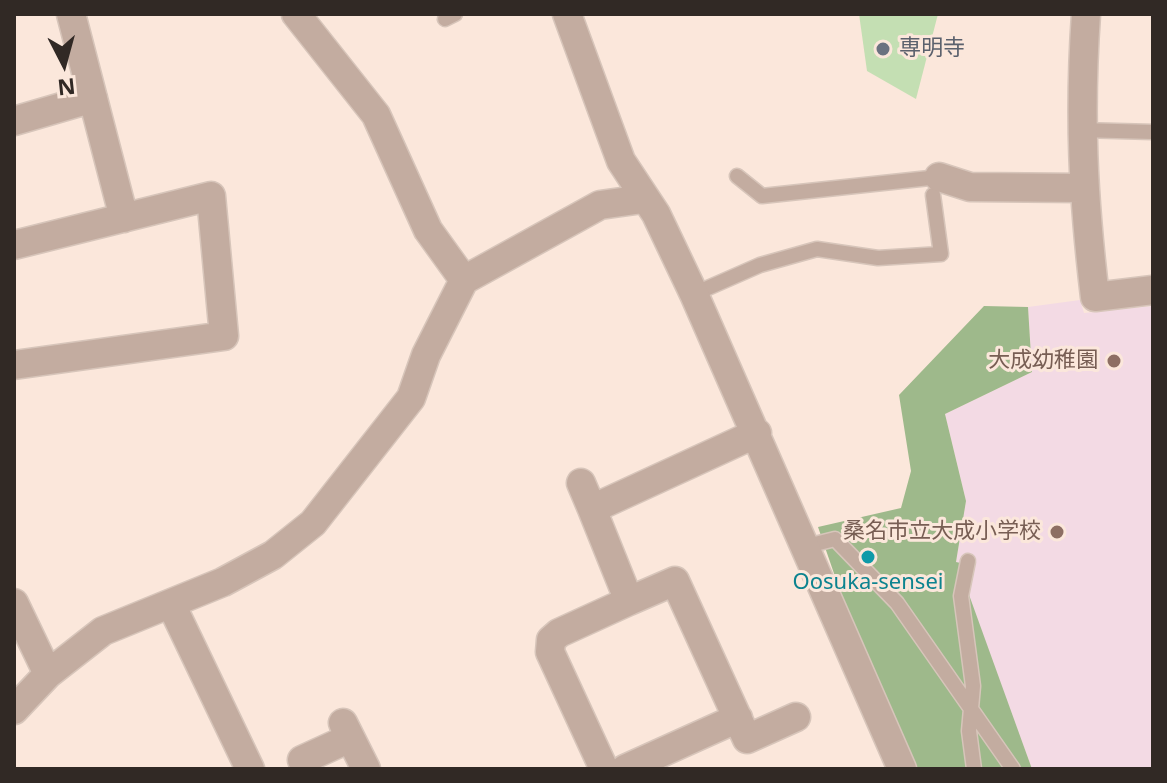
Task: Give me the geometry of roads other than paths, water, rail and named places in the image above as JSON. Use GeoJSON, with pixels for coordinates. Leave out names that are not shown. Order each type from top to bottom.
{"type":"FeatureCollection","features":[{"type":"Feature","properties":{"kind":"street"},"geometry":{"type":"LineString","coordinates":[[71,14],[124,218]]}},
{"type":"Feature","properties":{"kind":"street"},"geometry":{"type":"LineString","coordinates":[[296,14],[376,115],[428,230],[464,280]]}},
{"type":"Feature","properties":{"kind":"street"},"geometry":{"type":"LineString","coordinates":[[567,14],[621,161],[643,199],[656,214],[694,294],[807,546],[902,769]]}},
{"type":"Feature","properties":{"kind":"street"},"geometry":{"type":"LineString","coordinates":[[1086,14],[1082,188],[1095,297],[1153,290]]}},
{"type":"Feature","properties":{"kind":"street"},"geometry":{"type":"LineString","coordinates":[[14,121],[93,98]]}},
{"type":"Feature","properties":{"kind":"street"},"geometry":{"type":"LineString","coordinates":[[936,186],[1082,188]]}},
{"type":"Feature","properties":{"kind":"street"},"geometry":{"type":"LineString","coordinates":[[14,245],[211,196],[224,336],[14,365]]}},
{"type":"Feature","properties":{"kind":"street"},"geometry":{"type":"LineString","coordinates":[[14,710],[48,674],[103,631],[171,604],[273,555],[313,523],[411,398],[426,355],[464,280],[600,205],[643,199]]}},
{"type":"Feature","properties":{"kind":"street"},"geometry":{"type":"LineString","coordinates":[[592,509],[757,433]]}},
{"type":"Feature","properties":{"kind":"street"},"geometry":{"type":"LineString","coordinates":[[581,483],[629,601]]}},
{"type":"Feature","properties":{"kind":"street"},"geometry":{"type":"LineString","coordinates":[[604,769],[550,652],[551,640],[559,633],[675,581],[747,739],[796,717]]}},
{"type":"Feature","properties":{"kind":"street"},"geometry":{"type":"LineString","coordinates":[[14,603],[48,674]]}},
{"type":"Feature","properties":{"kind":"street"},"geometry":{"type":"LineString","coordinates":[[171,604],[250,769]]}},
{"type":"Feature","properties":{"kind":"street"},"geometry":{"type":"LineString","coordinates":[[625,769],[738,718]]}},
{"type":"Feature","properties":{"kind":"street"},"geometry":{"type":"LineString","coordinates":[[302,760],[346,730],[366,769]]}},
{"type":"Feature","properties":{"kind":"lane"},"geometry":{"type":"LineString","coordinates":[[1081,130],[1153,132]]}},
{"type":"Feature","properties":{"kind":"lane"},"geometry":{"type":"LineString","coordinates":[[694,294],[760,265],[817,249],[878,258],[941,254],[936,186],[762,196],[737,176]]}},
{"type":"Feature","properties":{"kind":"lane"},"geometry":{"type":"LineString","coordinates":[[807,546],[835,539],[897,603],[1013,769]]}},
{"type":"Feature","properties":{"kind":"lane"},"geometry":{"type":"LineString","coordinates":[[968,561],[961,596],[973,686],[974,769]]}},
{"type":"Feature","properties":{"kind":"place","name":"専明寺"},"geometry":{"type":"Point","coordinates":[883,49]}},
{"type":"Feature","properties":{"kind":"place","name":"大成幼稚園"},"geometry":{"type":"Point","coordinates":[1114,361]}},
{"type":"Feature","properties":{"kind":"place","name":"桑名市立大成小学校"},"geometry":{"type":"Point","coordinates":[1057,532]}},
{"type":"Feature","properties":{"kind":"place","name":"Oosuka-sensei"},"geometry":{"type":"Point","coordinates":[868,557]}}]}
